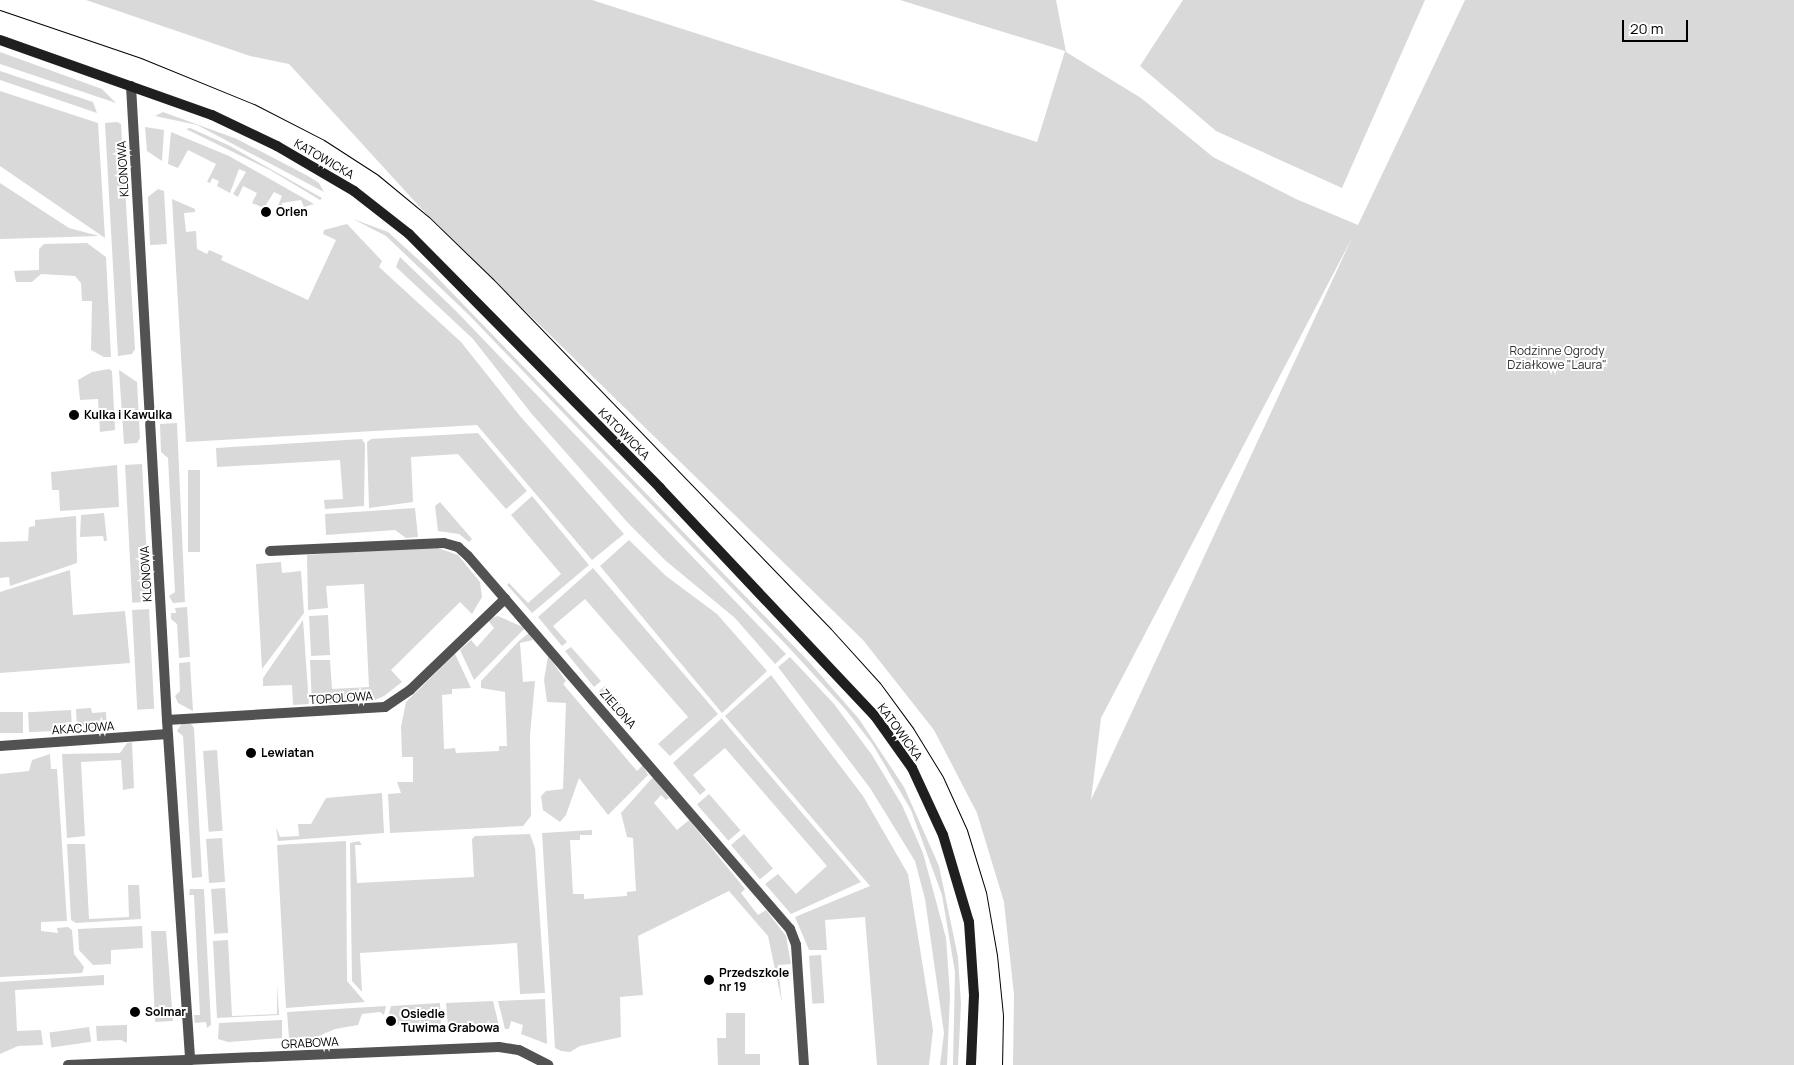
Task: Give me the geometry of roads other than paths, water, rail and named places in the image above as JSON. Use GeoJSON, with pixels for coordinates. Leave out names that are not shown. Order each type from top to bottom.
{"type":"FeatureCollection","features":[{"type":"Feature","properties":{"kind":"main road","name":"KATOWICKA"},"geometry":{"type":"LineString","coordinates":[[0,40],[212,115],[277,146],[354,191],[409,234],[660,488],[875,716],[912,768],[939,826],[969,922],[974,995],[972,1065]]}},
{"type":"Feature","properties":{"kind":"street","name":"KLONOWA"},"geometry":{"type":"LineString","coordinates":[[131,86],[166,720],[190,1060]]}},
{"type":"Feature","properties":{"kind":"street","name":"ZIELONA"},"geometry":{"type":"LineString","coordinates":[[270,551],[444,543],[458,547],[790,929],[796,944],[804,1065]]}},
{"type":"Feature","properties":{"kind":"street","name":"TOPOLOWA"},"geometry":{"type":"LineString","coordinates":[[166,720],[385,707],[410,690],[505,599]]}},
{"type":"Feature","properties":{"kind":"street","name":"AKACJOWA"},"geometry":{"type":"LineString","coordinates":[[0,746],[168,734]]}},
{"type":"Feature","properties":{"kind":"street","name":"GRABOWA"},"geometry":{"type":"LineString","coordinates":[[68,1065],[190,1060],[314,1060],[499,1047],[519,1050],[548,1065]]}},
{"type":"Feature","properties":{"kind":"tram line"},"geometry":{"type":"LineString","coordinates":[[0,10],[141,58],[254,104],[324,140],[378,175],[430,218],[494,280],[831,629],[880,683],[913,728],[943,777],[967,830],[986,892],[997,955],[1003,1015],[1002,1065]]}},
{"type":"Feature","properties":{"kind":"place","name":"Orlen"},"geometry":{"type":"Point","coordinates":[266,212]}},
{"type":"Feature","properties":{"kind":"place","name":"Kulka i Kawulka"},"geometry":{"type":"Point","coordinates":[74,415]}},
{"type":"Feature","properties":{"kind":"place","name":"Lewiatan"},"geometry":{"type":"Point","coordinates":[251,753]}},
{"type":"Feature","properties":{"kind":"place","name":"Przedszkole nr 19"},"geometry":{"type":"Point","coordinates":[709,980]}},
{"type":"Feature","properties":{"kind":"place","name":"Solmar"},"geometry":{"type":"Point","coordinates":[135,1012]}},
{"type":"Feature","properties":{"kind":"place","name":"Osiedle Tuwima Grabowa"},"geometry":{"type":"Point","coordinates":[391,1021]}},
{"type":"Feature","properties":{"kind":"park label","name":"Rodzinne Ogrody Działkowe \"Laura\""},"geometry":{"type":"Point","coordinates":[1557,358]}}]}
